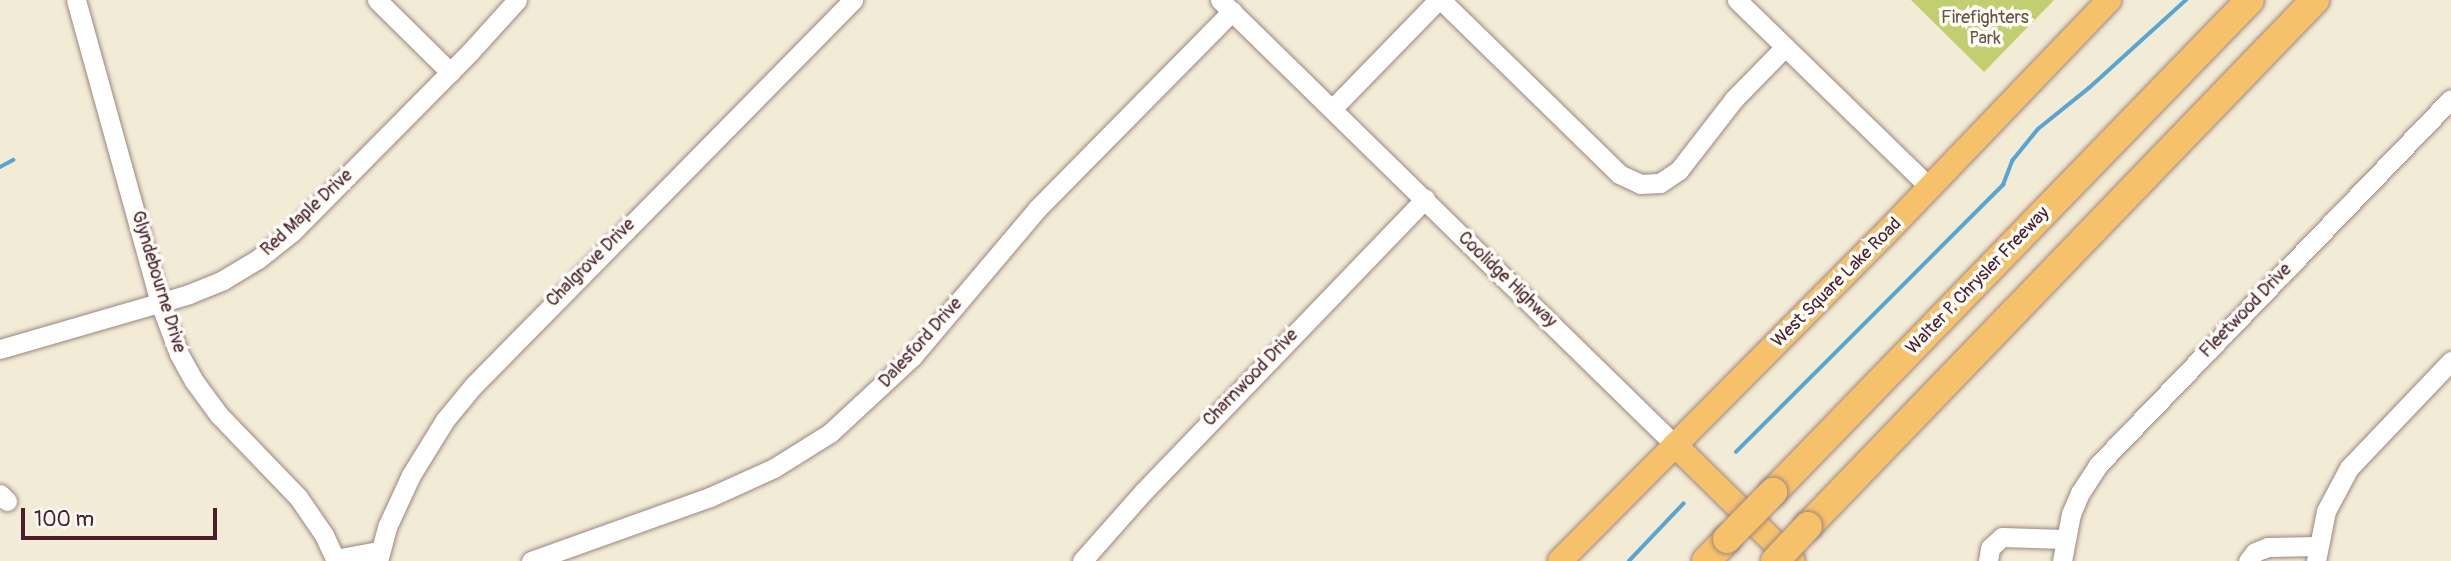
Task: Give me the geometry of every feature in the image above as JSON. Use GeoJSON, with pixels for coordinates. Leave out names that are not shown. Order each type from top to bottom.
{"type":"FeatureCollection","features":[{"type":"Feature","properties":{"kind":"highway","name":"Walter P. Chrysler Freeway"},"geometry":{"type":"LineString","coordinates":[[1706,561],[2250,0]]}},
{"type":"Feature","properties":{"kind":"highway"},"geometry":{"type":"LineString","coordinates":[[1774,561],[2315,0]]}},
{"type":"Feature","properties":{"kind":"main road","name":"West Square Lake Road"},"geometry":{"type":"LineString","coordinates":[[1560,561],[1930,188],[2109,0]]}},
{"type":"Feature","properties":{"kind":"main road","name":"Coolidge Highway"},"geometry":{"type":"LineString","coordinates":[[1675,445],[1793,561]]}},
{"type":"Feature","properties":{"kind":"street","name":"Glyndebourne Drive"},"geometry":{"type":"LineString","coordinates":[[76,0],[160,303],[175,344],[194,381],[219,415],[298,497],[324,535],[335,560]]}},
{"type":"Feature","properties":{"kind":"street"},"geometry":{"type":"LineString","coordinates":[[377,0],[450,72]]}},
{"type":"Feature","properties":{"kind":"street","name":"Red Maple Drive"},"geometry":{"type":"LineString","coordinates":[[0,349],[160,303],[223,280],[283,239],[450,72],[517,0]]}},
{"type":"Feature","properties":{"kind":"street","name":"Chalgrove Drive"},"geometry":{"type":"LineString","coordinates":[[379,556],[411,475],[445,420],[473,386],[853,0]]}},
{"type":"Feature","properties":{"kind":"street"},"geometry":{"type":"LineString","coordinates":[[1332,109],[1440,0],[1619,174],[1640,184],[1660,183],[1679,170],[1734,99],[1785,47]]}},
{"type":"Feature","properties":{"kind":"street"},"geometry":{"type":"LineString","coordinates":[[1737,0],[1930,188]]}},
{"type":"Feature","properties":{"kind":"street","name":"Coolidge Highway"},"geometry":{"type":"LineString","coordinates":[[1226,6],[1675,445]]}},
{"type":"Feature","properties":{"kind":"street","name":"Dalesford Drive"},"geometry":{"type":"LineString","coordinates":[[531,561],[721,492],[774,468],[830,433],[912,357],[1037,209],[1226,6]]}},
{"type":"Feature","properties":{"kind":"street","name":"Fleetwood Drive"},"geometry":{"type":"LineString","coordinates":[[2062,560],[2064,539],[2080,493],[2112,448],[2451,99]]}},
{"type":"Feature","properties":{"kind":"street","name":"Charnwood Drive"},"geometry":{"type":"LineString","coordinates":[[1082,561],[1152,482],[1424,199]]}},
{"type":"Feature","properties":{"kind":"street"},"geometry":{"type":"LineString","coordinates":[[2248,561],[2255,552],[2268,547],[2316,553],[2326,511],[2349,468],[2449,366]]}},
{"type":"Feature","properties":{"kind":"street"},"geometry":{"type":"LineString","coordinates":[[1987,561],[1990,548],[2002,537],[2064,539]]}},
{"type":"Feature","properties":{"kind":"street"},"geometry":{"type":"LineString","coordinates":[[335,560],[379,556]]}},
{"type":"Feature","properties":{"kind":"green space","name":"Firefighters Park"},"geometry":{"type":"Polygon","coordinates":[[[1911,0],[2054,0],[1984,72],[1911,0]]]}},
{"type":"Feature","properties":{"kind":"waterway"},"geometry":{"type":"LineString","coordinates":[[1736,452],[2003,185],[2012,161],[2038,129],[2089,88],[2186,0]]}},
{"type":"Feature","properties":{"kind":"waterway"},"geometry":{"type":"LineString","coordinates":[[0,167],[13,160]]}},
{"type":"Feature","properties":{"kind":"waterway"},"geometry":{"type":"LineString","coordinates":[[1629,561],[1683,504]]}}]}
